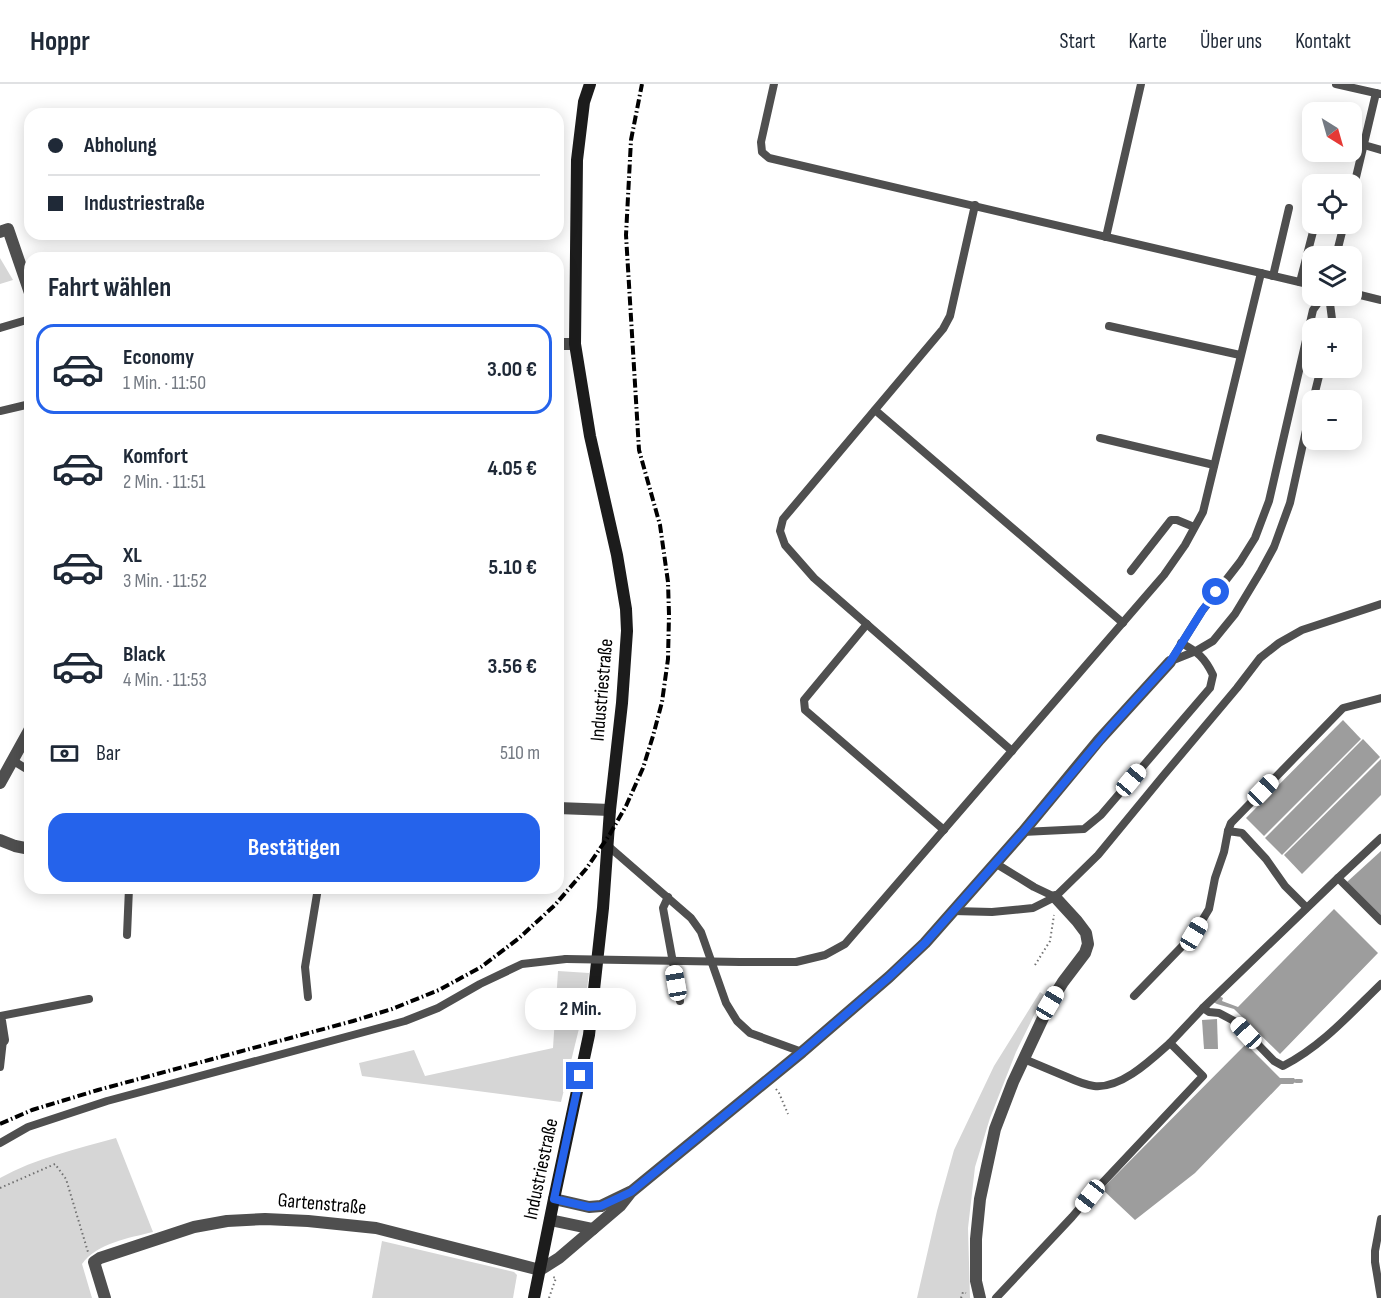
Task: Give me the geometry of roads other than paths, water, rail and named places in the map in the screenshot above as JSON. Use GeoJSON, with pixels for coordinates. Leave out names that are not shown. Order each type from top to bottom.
{"type":"FeatureCollection","features":[{"type":"Feature","properties":{"kind":"main road","name":"Industriestraße"},"geometry":{"type":"LineString","coordinates":[[534,1298],[589,1035],[603,908],[627,631],[626,609],[617,555],[590,436],[575,344],[577,160],[585,102],[590,84]]}},
{"type":"Feature","properties":{"kind":"street"},"geometry":{"type":"LineString","coordinates":[[4,230],[24,278]]}},
{"type":"Feature","properties":{"kind":"street"},"geometry":{"type":"LineString","coordinates":[[564,344],[575,344]]}},
{"type":"Feature","properties":{"kind":"street"},"geometry":{"type":"LineString","coordinates":[[540,1270],[559,1258],[620,1206],[631,1192],[802,1052],[925,943],[1023,832],[1099,740],[1170,662]]}},
{"type":"Feature","properties":{"kind":"street"},"geometry":{"type":"LineString","coordinates":[[0,783],[24,739]]}},
{"type":"Feature","properties":{"kind":"street"},"geometry":{"type":"LineString","coordinates":[[564,808],[610,810]]}},
{"type":"Feature","properties":{"kind":"street"},"geometry":{"type":"LineString","coordinates":[[0,840],[24,848]]}},
{"type":"Feature","properties":{"kind":"street"},"geometry":{"type":"LineString","coordinates":[[981,1298],[976,1281],[976,1239],[980,1199],[995,1129],[1013,1082],[1050,1003],[1085,953],[1088,944],[1086,933],[1054,897]]}},
{"type":"Feature","properties":{"kind":"street"},"geometry":{"type":"LineString","coordinates":[[0,1021],[3,1040]]}},
{"type":"Feature","properties":{"kind":"street"},"geometry":{"type":"LineString","coordinates":[[554,1199],[589,1207],[601,1206],[631,1192]]}},
{"type":"Feature","properties":{"kind":"street","name":"Gartenstraße"},"geometry":{"type":"LineString","coordinates":[[105,1298],[97,1260],[194,1227],[227,1221],[265,1219],[308,1221],[376,1228],[540,1270]]}},
{"type":"Feature","properties":{"kind":"street"},"geometry":{"type":"LineString","coordinates":[[550,1220],[593,1229]]}},
{"type":"Feature","properties":{"kind":"lane"},"geometry":{"type":"LineString","coordinates":[[774,84],[761,142],[762,152],[769,158],[1300,282],[1312,234]]}},
{"type":"Feature","properties":{"kind":"lane"},"geometry":{"type":"LineString","coordinates":[[1106,237],[1141,84]]}},
{"type":"Feature","properties":{"kind":"lane"},"geometry":{"type":"LineString","coordinates":[[1336,84],[1379,94],[1357,174]]}},
{"type":"Feature","properties":{"kind":"lane"},"geometry":{"type":"LineString","coordinates":[[1364,146],[1381,150]]}},
{"type":"Feature","properties":{"kind":"lane"},"geometry":{"type":"LineString","coordinates":[[975,205],[950,316],[943,329],[783,519],[780,531],[785,545],[814,578],[1012,751]]}},
{"type":"Feature","properties":{"kind":"lane"},"geometry":{"type":"LineString","coordinates":[[1273,276],[1289,208]]}},
{"type":"Feature","properties":{"kind":"lane"},"geometry":{"type":"LineString","coordinates":[[0,1143],[28,1127],[107,1101],[405,1021],[438,1008],[522,964],[566,959],[796,962],[825,955],[845,944],[1164,575],[1185,545],[1203,512],[1261,273]]}},
{"type":"Feature","properties":{"kind":"lane"},"geometry":{"type":"LineString","coordinates":[[1362,295],[1381,300]]}},
{"type":"Feature","properties":{"kind":"lane"},"geometry":{"type":"LineString","coordinates":[[1170,662],[1202,611],[1240,562],[1255,538],[1269,501],[1313,310],[1316,306]]}},
{"type":"Feature","properties":{"kind":"lane"},"geometry":{"type":"LineString","coordinates":[[0,328],[24,321]]}},
{"type":"Feature","properties":{"kind":"lane"},"geometry":{"type":"LineString","coordinates":[[1109,326],[1240,355]]}},
{"type":"Feature","properties":{"kind":"lane"},"geometry":{"type":"LineString","coordinates":[[0,411],[24,405]]}},
{"type":"Feature","properties":{"kind":"lane"},"geometry":{"type":"LineString","coordinates":[[875,410],[1123,622]]}},
{"type":"Feature","properties":{"kind":"lane"},"geometry":{"type":"LineString","coordinates":[[1100,438],[1214,465]]}},
{"type":"Feature","properties":{"kind":"lane"},"geometry":{"type":"LineString","coordinates":[[1170,662],[1213,641],[1236,614],[1274,547],[1290,503],[1302,450]]}},
{"type":"Feature","properties":{"kind":"lane"},"geometry":{"type":"LineString","coordinates":[[1131,571],[1171,520],[1194,527]]}},
{"type":"Feature","properties":{"kind":"lane"},"geometry":{"type":"LineString","coordinates":[[953,911],[992,912],[1033,908],[1054,897],[1098,855],[1260,658],[1279,643],[1302,630],[1381,604]]}},
{"type":"Feature","properties":{"kind":"lane"},"geometry":{"type":"LineString","coordinates":[[867,624],[804,700],[805,710],[944,830]]}},
{"type":"Feature","properties":{"kind":"lane"},"geometry":{"type":"LineString","coordinates":[[1023,832],[1084,829],[1101,815],[1210,688],[1213,675],[1208,665],[1196,651],[1181,643]]}},
{"type":"Feature","properties":{"kind":"lane"},"geometry":{"type":"LineString","coordinates":[[1134,996],[1194,934],[1209,909],[1215,878],[1231,823],[1343,708],[1381,698]]}},
{"type":"Feature","properties":{"kind":"lane"},"geometry":{"type":"LineString","coordinates":[[12,760],[24,767]]}},
{"type":"Feature","properties":{"kind":"lane"},"geometry":{"type":"LineString","coordinates":[[1228,831],[1242,832],[1266,859],[1285,886],[1306,908]]}},
{"type":"Feature","properties":{"kind":"lane"},"geometry":{"type":"LineString","coordinates":[[1024,1059],[1092,1086],[1105,1086],[1119,1082],[1151,1060],[1170,1043],[1203,1008],[1381,838]]}},
{"type":"Feature","properties":{"kind":"lane"},"geometry":{"type":"LineString","coordinates":[[607,845],[691,918],[700,932],[726,1003],[737,1021],[750,1034],[802,1052]]}},
{"type":"Feature","properties":{"kind":"lane"},"geometry":{"type":"LineString","coordinates":[[995,863],[1054,897]]}},
{"type":"Feature","properties":{"kind":"lane"},"geometry":{"type":"LineString","coordinates":[[1338,878],[1381,921]]}},
{"type":"Feature","properties":{"kind":"lane"},"geometry":{"type":"LineString","coordinates":[[127,935],[129,894]]}},
{"type":"Feature","properties":{"kind":"lane"},"geometry":{"type":"LineString","coordinates":[[308,997],[305,967],[317,894]]}},
{"type":"Feature","properties":{"kind":"lane"},"geometry":{"type":"LineString","coordinates":[[668,897],[663,908],[680,1000]]}},
{"type":"Feature","properties":{"kind":"lane"},"geometry":{"type":"LineString","coordinates":[[1203,1008],[1209,1012],[1219,1012],[1236,1022],[1274,1061],[1283,1066],[1328,1036],[1381,984]]}},
{"type":"Feature","properties":{"kind":"lane"},"geometry":{"type":"LineString","coordinates":[[0,1016],[89,999]]}},
{"type":"Feature","properties":{"kind":"lane"},"geometry":{"type":"LineString","coordinates":[[0,1066],[3,1040]]}},
{"type":"Feature","properties":{"kind":"lane"},"geometry":{"type":"LineString","coordinates":[[996,1298],[1203,1076],[1170,1043]]}},
{"type":"Feature","properties":{"kind":"lane"},"geometry":{"type":"LineString","coordinates":[[1381,1219],[1374,1251],[1381,1298]]}},
{"type":"Feature","properties":{"kind":"waterway"},"geometry":{"type":"LineString","coordinates":[[1296,1081],[1301,1081]]}},
{"type":"Feature","properties":{"kind":"railway"},"geometry":{"type":"LineString","coordinates":[[0,1124],[32,1110],[98,1090],[353,1021],[392,1009],[439,990],[481,967],[518,939],[555,905],[586,869],[610,834],[643,768],[662,702],[668,659],[668,582],[660,525],[639,450],[626,235],[631,140],[642,84]]}}]}
